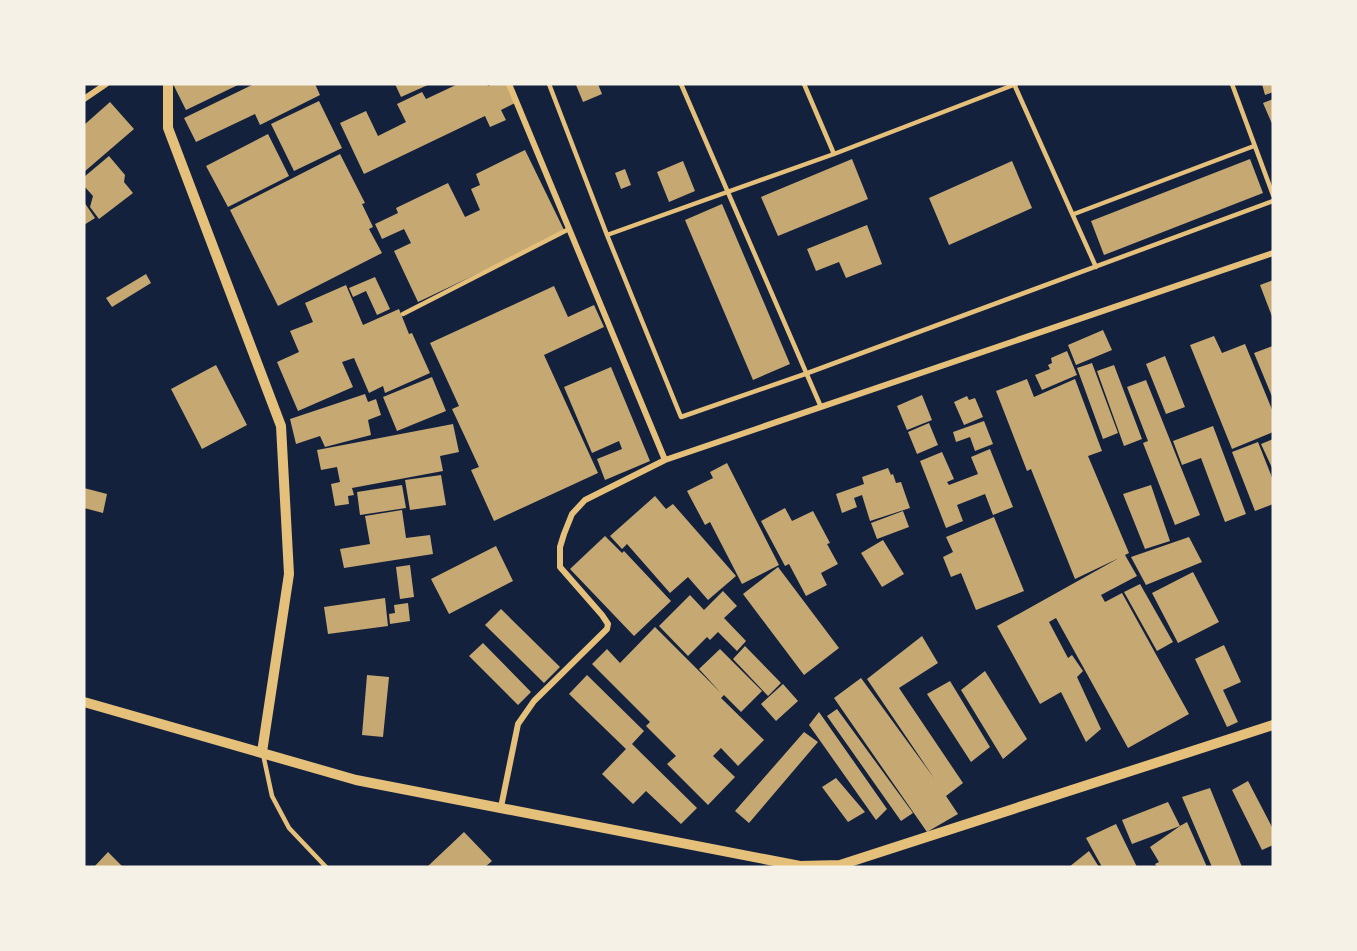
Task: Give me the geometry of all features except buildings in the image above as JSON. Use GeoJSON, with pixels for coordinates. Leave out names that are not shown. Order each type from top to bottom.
{"type":"FeatureCollection","features":[{"type":"Feature","properties":{"kind":"street"},"geometry":{"type":"LineString","coordinates":[[84,99],[106,84]]}},
{"type":"Feature","properties":{"kind":"street"},"geometry":{"type":"LineString","coordinates":[[168,84],[168,128],[281,426],[289,574],[262,752]]}},
{"type":"Feature","properties":{"kind":"street"},"geometry":{"type":"LineString","coordinates":[[509,84],[665,460]]}},
{"type":"Feature","properties":{"kind":"street"},"geometry":{"type":"LineString","coordinates":[[501,807],[518,724],[534,701],[607,629],[608,624],[602,615],[563,572],[559,561],[564,534],[572,514],[585,500],[665,460],[1273,253]]}},
{"type":"Feature","properties":{"kind":"street"},"geometry":{"type":"LineString","coordinates":[[84,702],[356,780],[800,867],[840,865],[1273,725]]}},
{"type":"Feature","properties":{"kind":"lane"},"geometry":{"type":"LineString","coordinates":[[549,84],[681,417],[806,374],[1273,201]]}},
{"type":"Feature","properties":{"kind":"lane"},"geometry":{"type":"LineString","coordinates":[[681,84],[821,408]]}},
{"type":"Feature","properties":{"kind":"lane"},"geometry":{"type":"LineString","coordinates":[[804,84],[834,154]]}},
{"type":"Feature","properties":{"kind":"lane"},"geometry":{"type":"LineString","coordinates":[[607,235],[834,154],[1015,84],[1096,267]]}},
{"type":"Feature","properties":{"kind":"lane"},"geometry":{"type":"LineString","coordinates":[[1232,84],[1273,195]]}},
{"type":"Feature","properties":{"kind":"lane"},"geometry":{"type":"LineString","coordinates":[[1074,214],[1254,146]]}},
{"type":"Feature","properties":{"kind":"lane"},"geometry":{"type":"LineString","coordinates":[[403,314],[569,229]]}},
{"type":"Feature","properties":{"kind":"lane"},"geometry":{"type":"LineString","coordinates":[[262,752],[272,796],[289,828],[326,867]]}}]}
